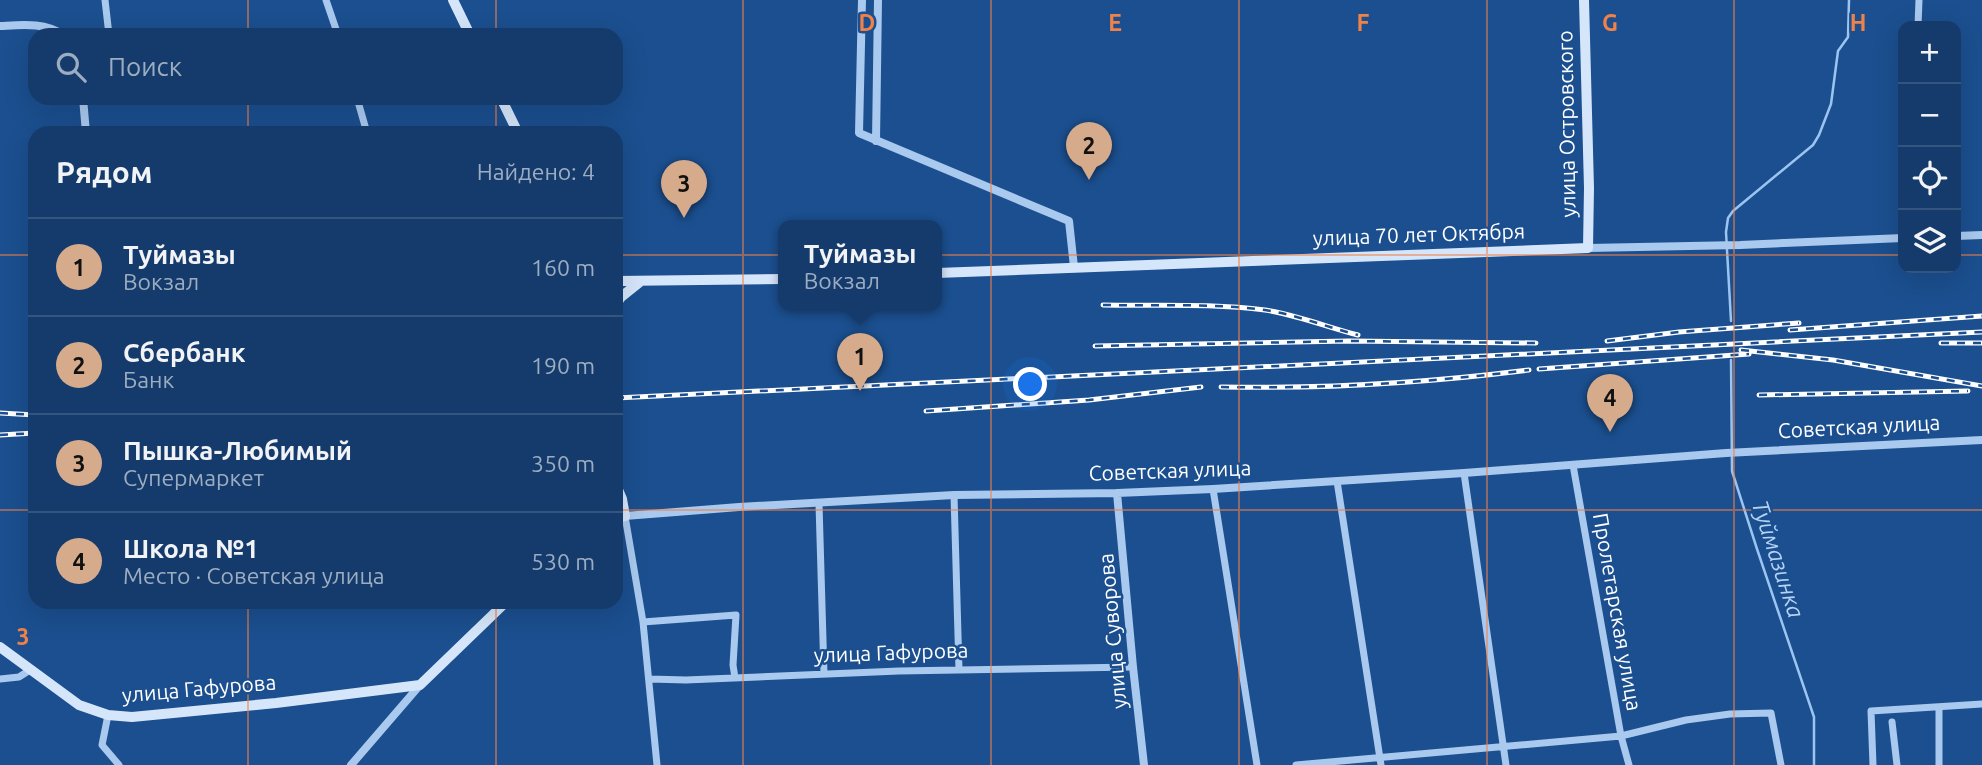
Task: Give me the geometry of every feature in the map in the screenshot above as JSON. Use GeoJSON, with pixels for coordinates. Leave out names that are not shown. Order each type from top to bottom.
{"type":"FeatureCollection","features":[{"type":"Feature","properties":{"kind":"main road"},"geometry":{"type":"LineString","coordinates":[[453,0],[467,28]]}},
{"type":"Feature","properties":{"kind":"main road","name":"улица Островского"},"geometry":{"type":"LineString","coordinates":[[1584,0],[1588,248]]}},
{"type":"Feature","properties":{"kind":"main road"},"geometry":{"type":"LineString","coordinates":[[504,105],[515,126]]}},
{"type":"Feature","properties":{"kind":"main road","name":"улица 70 лет Октября"},"geometry":{"type":"LineString","coordinates":[[942,273],[1588,248]]}},
{"type":"Feature","properties":{"kind":"main road"},"geometry":{"type":"LineString","coordinates":[[623,281],[778,279]]}},
{"type":"Feature","properties":{"kind":"main road"},"geometry":{"type":"LineString","coordinates":[[623,295],[642,281]]}},
{"type":"Feature","properties":{"kind":"main road"},"geometry":{"type":"LineString","coordinates":[[420,685],[499,609]]}},
{"type":"Feature","properties":{"kind":"main road","name":"улица Гафурова"},"geometry":{"type":"LineString","coordinates":[[0,647],[79,705],[107,715],[132,717],[420,685]]}},
{"type":"Feature","properties":{"kind":"street"},"geometry":{"type":"LineString","coordinates":[[105,0],[108,28]]}},
{"type":"Feature","properties":{"kind":"street"},"geometry":{"type":"LineString","coordinates":[[326,0],[336,28]]}},
{"type":"Feature","properties":{"kind":"street"},"geometry":{"type":"LineString","coordinates":[[862,0],[859,132],[1069,221],[1074,267]]}},
{"type":"Feature","properties":{"kind":"street"},"geometry":{"type":"LineString","coordinates":[[876,141],[878,0]]}},
{"type":"Feature","properties":{"kind":"street"},"geometry":{"type":"LineString","coordinates":[[1918,21],[1919,0]]}},
{"type":"Feature","properties":{"kind":"street"},"geometry":{"type":"LineString","coordinates":[[0,26],[28,25],[50,28]]}},
{"type":"Feature","properties":{"kind":"street"},"geometry":{"type":"LineString","coordinates":[[84,105],[85,126]]}},
{"type":"Feature","properties":{"kind":"street"},"geometry":{"type":"LineString","coordinates":[[359,105],[365,126]]}},
{"type":"Feature","properties":{"kind":"street"},"geometry":{"type":"LineString","coordinates":[[1961,236],[1982,235]]}},
{"type":"Feature","properties":{"kind":"street","name":"улица 70 лет Октября"},"geometry":{"type":"LineString","coordinates":[[1588,248],[1898,238]]}},
{"type":"Feature","properties":{"kind":"street","name":"Советская улица"},"geometry":{"type":"LineString","coordinates":[[623,518],[739,507],[954,495],[1213,489],[1737,452],[1982,440]]}},
{"type":"Feature","properties":{"kind":"street","name":"Пролетарская улица"},"geometry":{"type":"LineString","coordinates":[[1573,465],[1620,736],[1629,765]]}},
{"type":"Feature","properties":{"kind":"street"},"geometry":{"type":"LineString","coordinates":[[1464,473],[1506,765]]}},
{"type":"Feature","properties":{"kind":"street"},"geometry":{"type":"LineString","coordinates":[[1338,481],[1380,761]]}},
{"type":"Feature","properties":{"kind":"street"},"geometry":{"type":"LineString","coordinates":[[1213,489],[1257,765]]}},
{"type":"Feature","properties":{"kind":"street","name":"улица Суворова"},"geometry":{"type":"LineString","coordinates":[[1117,493],[1144,765]]}},
{"type":"Feature","properties":{"kind":"street"},"geometry":{"type":"LineString","coordinates":[[954,495],[959,670]]}},
{"type":"Feature","properties":{"kind":"street"},"geometry":{"type":"LineString","coordinates":[[819,504],[824,674]]}},
{"type":"Feature","properties":{"kind":"street"},"geometry":{"type":"LineString","coordinates":[[623,527],[643,622],[657,765]]}},
{"type":"Feature","properties":{"kind":"street"},"geometry":{"type":"LineString","coordinates":[[643,622],[736,615],[733,664],[735,678]]}},
{"type":"Feature","properties":{"kind":"street","name":"улица Гафурова"},"geometry":{"type":"LineString","coordinates":[[650,679],[1133,667]]}},
{"type":"Feature","properties":{"kind":"street"},"geometry":{"type":"LineString","coordinates":[[0,679],[19,677],[30,670]]}},
{"type":"Feature","properties":{"kind":"street"},"geometry":{"type":"LineString","coordinates":[[351,765],[420,685]]}},
{"type":"Feature","properties":{"kind":"street"},"geometry":{"type":"LineString","coordinates":[[1873,765],[1871,711],[1982,704]]}},
{"type":"Feature","properties":{"kind":"street"},"geometry":{"type":"LineString","coordinates":[[1939,708],[1939,765]]}},
{"type":"Feature","properties":{"kind":"street"},"geometry":{"type":"LineString","coordinates":[[1296,765],[1380,761],[1620,736],[1686,720],[1730,714],[1771,713],[1781,765]]}},
{"type":"Feature","properties":{"kind":"street"},"geometry":{"type":"LineString","coordinates":[[107,715],[102,745],[119,765]]}},
{"type":"Feature","properties":{"kind":"street"},"geometry":{"type":"LineString","coordinates":[[1892,722],[1897,765]]}},
{"type":"Feature","properties":{"kind":"waterway","name":"Туймазинка"},"geometry":{"type":"LineString","coordinates":[[1731,321],[1726,232],[1728,218],[1813,145],[1819,135],[1831,104],[1838,51],[1848,37],[1849,0]]}},
{"type":"Feature","properties":{"kind":"waterway","name":"Туймазинка"},"geometry":{"type":"LineString","coordinates":[[1731,360],[1732,471],[1814,717],[1814,765]]}},
{"type":"Feature","properties":{"kind":"railway"},"geometry":{"type":"LineString","coordinates":[[1103,305],[1205,306],[1265,310],[1358,335]]}},
{"type":"Feature","properties":{"kind":"railway"},"geometry":{"type":"LineString","coordinates":[[1790,330],[1982,316]]}},
{"type":"Feature","properties":{"kind":"railway"},"geometry":{"type":"LineString","coordinates":[[1607,341],[1679,332],[1799,323]]}},
{"type":"Feature","properties":{"kind":"railway"},"geometry":{"type":"LineString","coordinates":[[623,398],[1982,332]]}},
{"type":"Feature","properties":{"kind":"railway"},"geometry":{"type":"LineString","coordinates":[[1095,346],[1349,341],[1536,343]]}},
{"type":"Feature","properties":{"kind":"railway"},"geometry":{"type":"LineString","coordinates":[[1941,343],[1982,343]]}},
{"type":"Feature","properties":{"kind":"railway"},"geometry":{"type":"LineString","coordinates":[[1741,350],[1833,360],[1982,386]]}},
{"type":"Feature","properties":{"kind":"railway"},"geometry":{"type":"LineString","coordinates":[[1539,369],[1749,354]]}},
{"type":"Feature","properties":{"kind":"railway"},"geometry":{"type":"LineString","coordinates":[[1221,387],[1375,384],[1529,370]]}},
{"type":"Feature","properties":{"kind":"railway"},"geometry":{"type":"LineString","coordinates":[[926,411],[1089,400],[1201,387]]}},
{"type":"Feature","properties":{"kind":"railway"},"geometry":{"type":"LineString","coordinates":[[1759,395],[1968,391]]}},
{"type":"Feature","properties":{"kind":"railway"},"geometry":{"type":"LineString","coordinates":[[0,413],[28,415]]}},
{"type":"Feature","properties":{"kind":"railway"},"geometry":{"type":"LineString","coordinates":[[0,435],[28,433]]}},
{"type":"Feature","properties":{"kind":"place","name":"Сбербанк"},"geometry":{"type":"Point","coordinates":[1089,180]}},
{"type":"Feature","properties":{"kind":"place","name":"Пышка-Любимый"},"geometry":{"type":"Point","coordinates":[684,218]}},
{"type":"Feature","properties":{"kind":"place","name":"Туймазы"},"geometry":{"type":"Point","coordinates":[860,391]}},
{"type":"Feature","properties":{"kind":"place","name":"Школа №1"},"geometry":{"type":"Point","coordinates":[1610,432]}}]}
